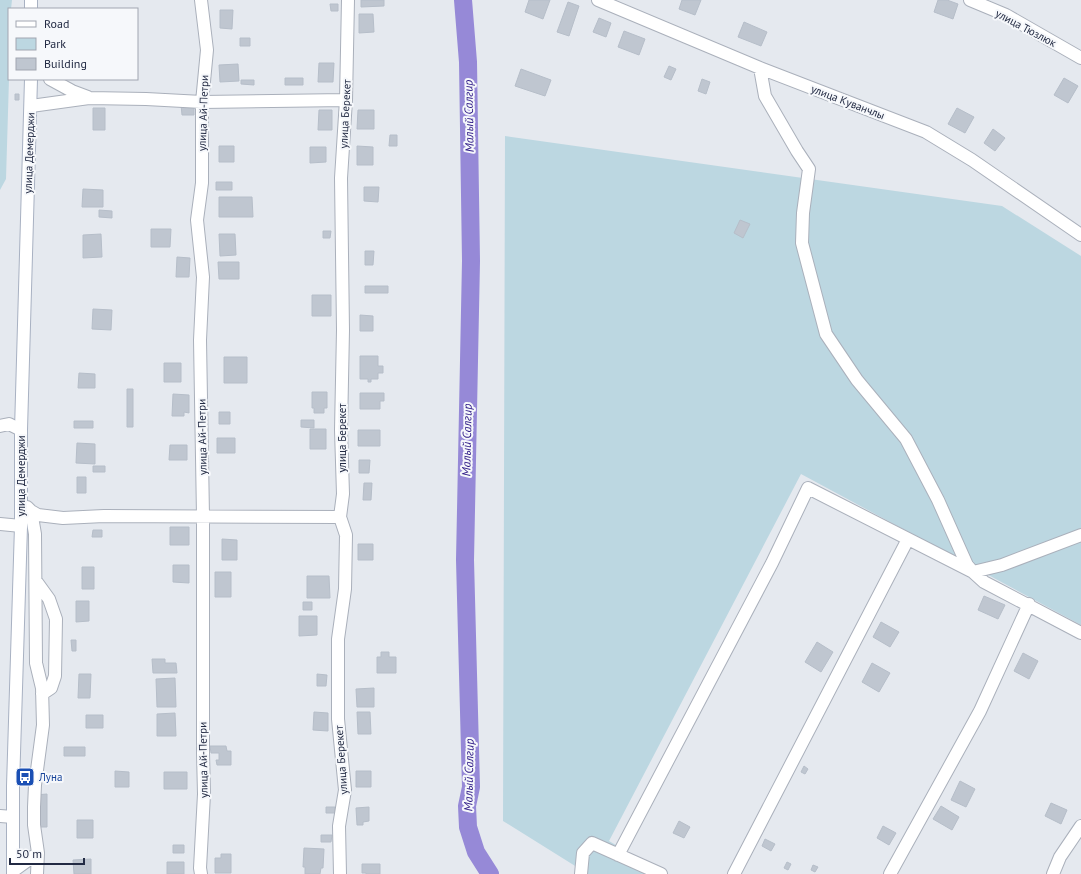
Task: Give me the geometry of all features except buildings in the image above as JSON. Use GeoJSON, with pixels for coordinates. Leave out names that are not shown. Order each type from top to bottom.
{"type":"FeatureCollection","features":[{"type":"Feature","properties":{"kind":"street","name":"улица Ай-Петри"},"geometry":{"type":"LineString","coordinates":[[201,0],[207,50],[202,102],[202,183],[197,220],[203,277],[200,340],[203,516],[204,794],[200,868],[201,874]]}},
{"type":"Feature","properties":{"kind":"street","name":"улица Берекет"},"geometry":{"type":"LineString","coordinates":[[340,874],[340,826],[345,790],[338,719],[338,639],[345,589],[346,535],[340,517],[342,494],[341,430],[343,330],[341,178],[346,100],[348,0]]}},
{"type":"Feature","properties":{"kind":"street","name":"улица Куванчлы"},"geometry":{"type":"LineString","coordinates":[[598,0],[760,68],[926,132],[972,160],[1081,235]]}},
{"type":"Feature","properties":{"kind":"street","name":"улица Тюзлюк"},"geometry":{"type":"LineString","coordinates":[[970,0],[1006,15],[1081,58]]}},
{"type":"Feature","properties":{"kind":"street"},"geometry":{"type":"LineString","coordinates":[[760,68],[765,96],[809,169],[803,213],[802,243],[826,334],[857,380],[906,439],[938,500],[967,565],[984,582],[1029,604],[1081,633]]}},
{"type":"Feature","properties":{"kind":"street","name":"улица Демерджи"},"geometry":{"type":"LineString","coordinates":[[13,873],[14,719],[22,526],[21,430],[31,80]]}},
{"type":"Feature","properties":{"kind":"street"},"geometry":{"type":"LineString","coordinates":[[52,80],[89,98]]}},
{"type":"Feature","properties":{"kind":"street"},"geometry":{"type":"LineString","coordinates":[[31,106],[89,98],[202,102],[346,100]]}},
{"type":"Feature","properties":{"kind":"street"},"geometry":{"type":"LineString","coordinates":[[0,426],[9,424],[21,430]]}},
{"type":"Feature","properties":{"kind":"street"},"geometry":{"type":"LineString","coordinates":[[618,856],[765,577],[808,488],[973,572],[1002,565],[1081,535]]}},
{"type":"Feature","properties":{"kind":"street"},"geometry":{"type":"LineString","coordinates":[[21,500],[31,511],[38,515],[63,518],[104,516],[340,517]]}},
{"type":"Feature","properties":{"kind":"street"},"geometry":{"type":"LineString","coordinates":[[31,511],[35,534],[36,663],[42,694],[43,725],[35,784],[34,807],[34,825],[38,854],[37,874]]}},
{"type":"Feature","properties":{"kind":"street"},"geometry":{"type":"LineString","coordinates":[[0,524],[22,526]]}},
{"type":"Feature","properties":{"kind":"street"},"geometry":{"type":"LineString","coordinates":[[734,874],[908,539]]}},
{"type":"Feature","properties":{"kind":"street"},"geometry":{"type":"LineString","coordinates":[[36,581],[49,599],[56,619],[55,676],[51,688],[42,694]]}},
{"type":"Feature","properties":{"kind":"street"},"geometry":{"type":"LineString","coordinates":[[890,874],[980,711],[1029,604]]}},
{"type":"Feature","properties":{"kind":"street"},"geometry":{"type":"LineString","coordinates":[[0,816],[13,817]]}},
{"type":"Feature","properties":{"kind":"street"},"geometry":{"type":"LineString","coordinates":[[1053,874],[1060,856],[1081,826]]}},
{"type":"Feature","properties":{"kind":"street"},"geometry":{"type":"LineString","coordinates":[[581,874],[583,853],[592,843],[618,856],[661,874]]}},
{"type":"Feature","properties":{"kind":"street"},"geometry":{"type":"LineString","coordinates":[[13,873],[38,854]]}},
{"type":"Feature","properties":{"kind":"green space"},"geometry":{"type":"Polygon","coordinates":[[[0,0],[12,0],[11,8],[8,8],[9,80],[6,179],[0,190],[0,0]]]}},
{"type":"Feature","properties":{"kind":"green space"},"geometry":{"type":"Polygon","coordinates":[[[505,136],[1002,206],[1081,256],[1081,625],[801,474],[609,841],[665,874],[582,874],[580,869],[503,821],[505,136]]]}},
{"type":"Feature","properties":{"kind":"waterway","name":"Малый Салгир"},"geometry":{"type":"LineString","coordinates":[[463,0],[468,62],[471,261],[465,560],[471,787],[467,806],[468,827],[476,852],[490,874]]}},
{"type":"Feature","properties":{"kind":"place","name":"Луна"},"geometry":{"type":"Point","coordinates":[25,777]}}]}
